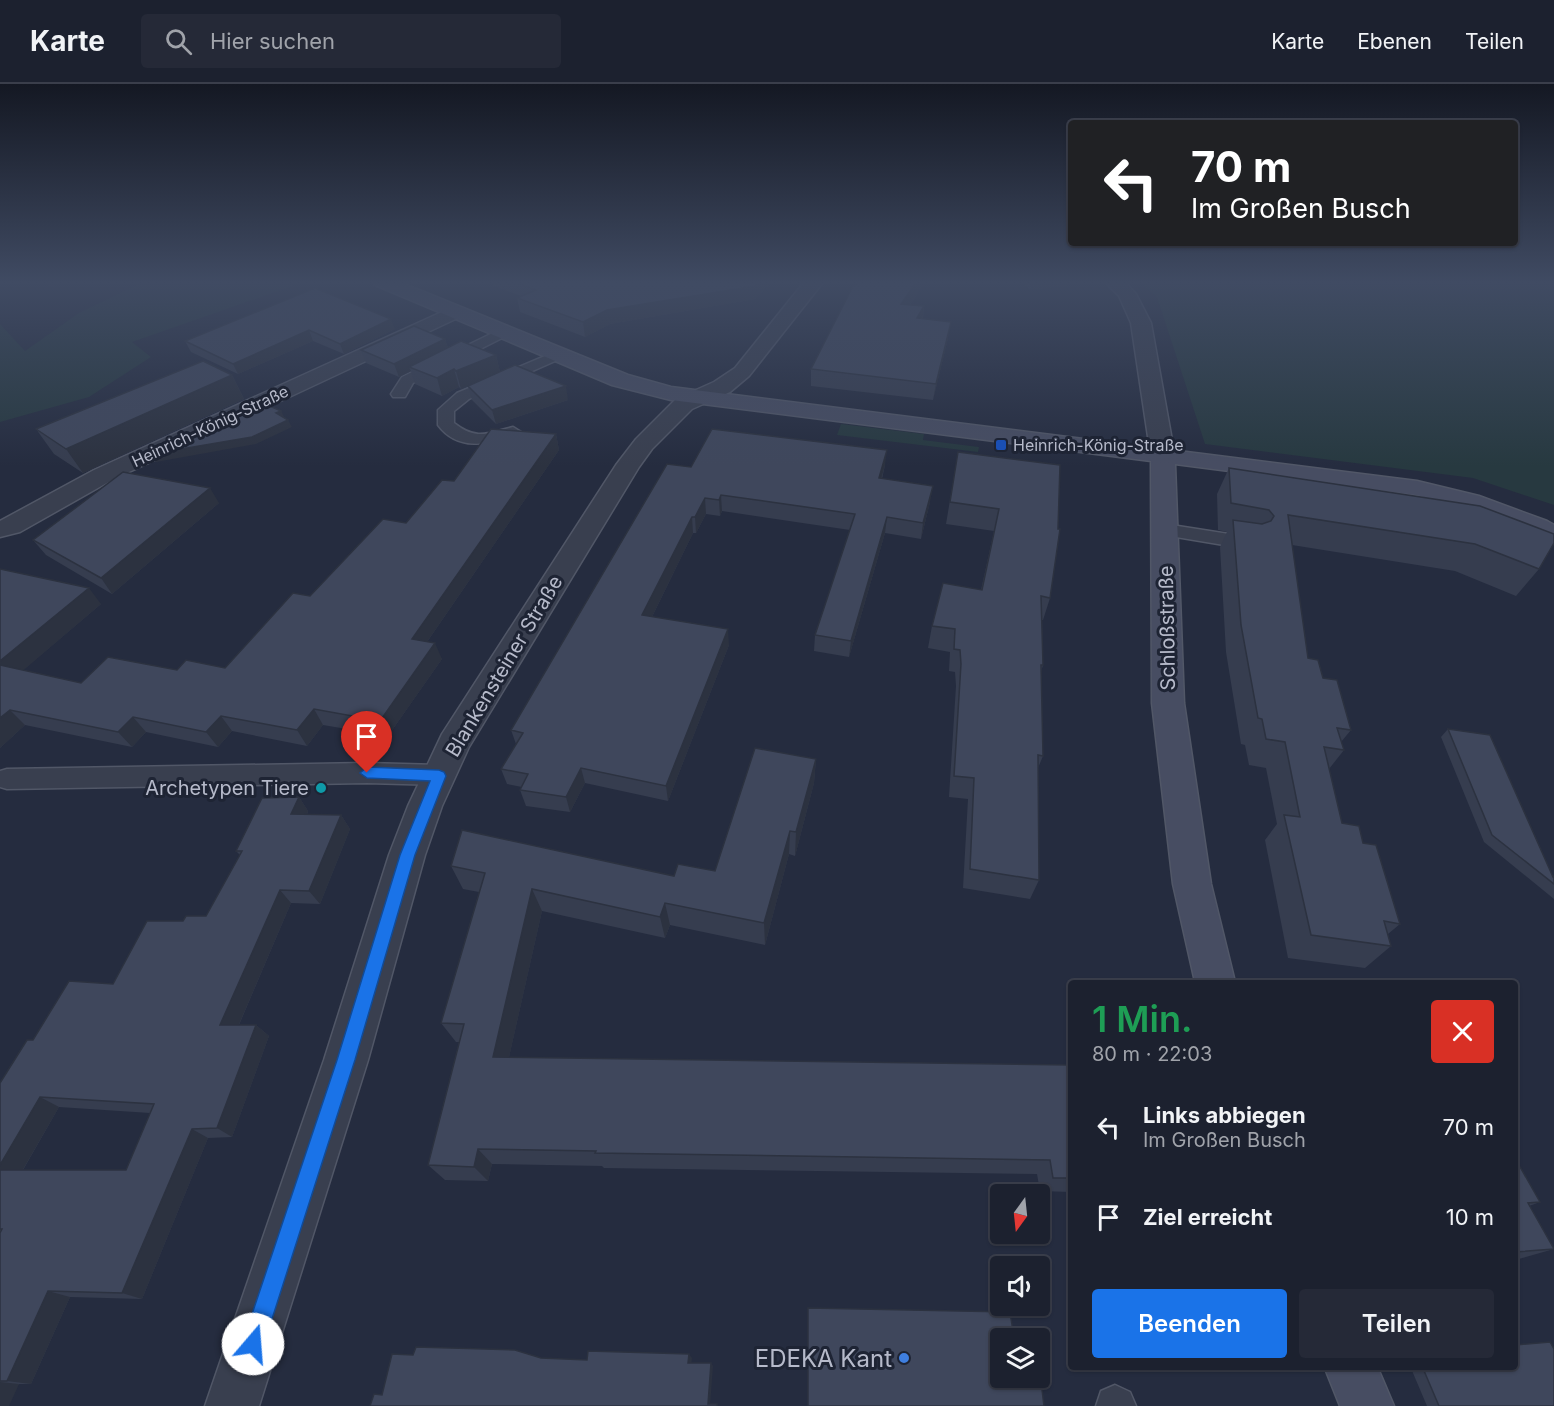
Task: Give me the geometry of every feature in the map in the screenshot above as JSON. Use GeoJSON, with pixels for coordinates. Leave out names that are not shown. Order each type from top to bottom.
{"type":"FeatureCollection","features":[{"type":"Feature","properties":{"kind":"main road"},"geometry":{"type":"LineString","coordinates":[[528,343],[620,380],[697,398],[1416,488],[1456,496],[1500,510],[1554,535]]}},
{"type":"Feature","properties":{"kind":"main road","name":"Schloßstraße"},"geometry":{"type":"LineString","coordinates":[[1163,457],[1168,703],[1192,885],[1215,980]]}},
{"type":"Feature","properties":{"kind":"main road"},"geometry":{"type":"LineString","coordinates":[[1352,1370],[1367,1406]]}},
{"type":"Feature","properties":{"kind":"street","name":"Heinrich-König-Straße"},"geometry":{"type":"LineString","coordinates":[[0,529],[11,526],[103,475],[389,343]]}},
{"type":"Feature","properties":{"kind":"street","name":"Blankensteiner Straße"},"geometry":{"type":"LineString","coordinates":[[232,1406],[346,1060],[407,855],[454,743],[628,465],[644,444],[679,409],[722,387],[742,372],[766,343]]}},
{"type":"Feature","properties":{"kind":"street","name":"Schloßstraße"},"geometry":{"type":"LineString","coordinates":[[1144,343],[1163,457]]}},
{"type":"Feature","properties":{"kind":"lane"},"geometry":{"type":"LineString","coordinates":[[399,394],[406,380],[481,343]]}},
{"type":"Feature","properties":{"kind":"lane"},"geometry":{"type":"LineString","coordinates":[[513,432],[475,442],[460,437],[446,425],[446,410],[463,396],[557,355]]}},
{"type":"Feature","properties":{"kind":"lane"},"geometry":{"type":"LineString","coordinates":[[1165,530],[1248,543]]}},
{"type":"Feature","properties":{"kind":"lane"},"geometry":{"type":"LineString","coordinates":[[7,778],[367,773],[439,776]]}},
{"type":"Feature","properties":{"kind":"shaded area"},"geometry":{"type":"Polygon","coordinates":[[[0,343],[17,343],[25,351],[37,343],[133,343],[151,357],[89,397],[0,422],[0,343]]]}},
{"type":"Feature","properties":{"kind":"shaded area"},"geometry":{"type":"Polygon","coordinates":[[[1172,343],[1554,343],[1554,505],[1473,478],[1205,444],[1172,343]]]}},
{"type":"Feature","properties":{"kind":"shaded area"},"geometry":{"type":"Polygon","coordinates":[[[841,424],[924,434],[923,440],[979,447],[978,452],[837,435],[841,424]]]}},
{"type":"Feature","properties":{"kind":"building"},"geometry":{"type":"Polygon","coordinates":[[[189,343],[281,343],[233,364],[189,343]]]}},
{"type":"Feature","properties":{"kind":"building"},"geometry":{"type":"Polygon","coordinates":[[[377,343],[437,343],[394,364],[361,350],[377,343]]]}},
{"type":"Feature","properties":{"kind":"building"},"geometry":{"type":"Polygon","coordinates":[[[458,343],[465,343],[496,355],[456,371],[454,369],[437,378],[409,367],[458,343]]]}},
{"type":"Feature","properties":{"kind":"building"},"geometry":{"type":"Polygon","coordinates":[[[824,343],[946,343],[936,384],[811,369],[824,343]]]}},
{"type":"Feature","properties":{"kind":"building"},"geometry":{"type":"Polygon","coordinates":[[[203,361],[232,375],[66,449],[36,429],[203,361]]]}},
{"type":"Feature","properties":{"kind":"building"},"geometry":{"type":"Polygon","coordinates":[[[515,365],[566,386],[492,410],[468,386],[515,365]]]}},
{"type":"Feature","properties":{"kind":"building"},"geometry":{"type":"Polygon","coordinates":[[[263,403],[281,411],[276,413],[288,420],[252,437],[152,454],[263,403]]]}},
{"type":"Feature","properties":{"kind":"building"},"geometry":{"type":"Polygon","coordinates":[[[491,429],[556,434],[412,639],[435,643],[380,721],[314,709],[297,730],[221,716],[206,732],[133,717],[118,732],[10,710],[0,718],[0,665],[81,683],[108,657],[177,670],[186,660],[225,668],[293,593],[310,596],[383,519],[406,523],[442,480],[454,481],[491,429]]]}},
{"type":"Feature","properties":{"kind":"building"},"geometry":{"type":"Polygon","coordinates":[[[712,429],[887,450],[879,478],[933,486],[923,523],[887,517],[851,641],[815,635],[855,514],[721,495],[719,500],[705,498],[695,517],[692,517],[642,615],[728,629],[666,786],[581,768],[566,797],[520,790],[528,774],[501,769],[523,733],[511,730],[667,464],[691,467],[712,429]]]}},
{"type":"Feature","properties":{"kind":"building"},"geometry":{"type":"Polygon","coordinates":[[[958,452],[1060,465],[1058,529],[1060,529],[1050,598],[1041,596],[1043,756],[1038,755],[1039,880],[970,869],[974,778],[954,776],[960,650],[954,649],[955,629],[932,626],[943,583],[982,590],[999,509],[950,502],[958,452]]]}},
{"type":"Feature","properties":{"kind":"building"},"geometry":{"type":"Polygon","coordinates":[[[1229,468],[1480,506],[1554,534],[1554,543],[1539,569],[1475,544],[1288,515],[1308,658],[1318,660],[1323,678],[1337,680],[1351,730],[1337,728],[1344,750],[1324,747],[1342,823],[1359,826],[1363,843],[1376,845],[1400,924],[1384,921],[1391,946],[1311,935],[1284,815],[1300,817],[1285,742],[1266,739],[1262,719],[1258,718],[1241,625],[1233,520],[1262,524],[1271,521],[1274,516],[1269,510],[1231,503],[1229,468]]]}},
{"type":"Feature","properties":{"kind":"building"},"geometry":{"type":"Polygon","coordinates":[[[123,472],[210,488],[101,578],[33,540],[123,472]]]}},
{"type":"Feature","properties":{"kind":"building"},"geometry":{"type":"Polygon","coordinates":[[[0,569],[89,588],[0,661],[0,569]]]}},
{"type":"Feature","properties":{"kind":"building"},"geometry":{"type":"Polygon","coordinates":[[[1448,729],[1490,735],[1554,876],[1554,884],[1492,835],[1448,729]]]}},
{"type":"Feature","properties":{"kind":"building"},"geometry":{"type":"Polygon","coordinates":[[[755,748],[816,759],[796,832],[790,831],[764,923],[665,903],[660,917],[532,889],[493,1057],[1068,1065],[1068,1178],[1053,1178],[1050,1160],[478,1149],[474,1167],[428,1165],[464,1024],[441,1023],[485,873],[451,866],[462,830],[674,876],[678,864],[715,871],[755,748]]]}},
{"type":"Feature","properties":{"kind":"building"},"geometry":{"type":"Polygon","coordinates":[[[299,797],[291,814],[341,815],[309,891],[280,890],[220,1025],[256,1025],[217,1128],[192,1129],[122,1293],[48,1291],[7,1381],[0,1381],[0,1233],[2,1229],[0,1229],[0,1170],[126,1170],[154,1104],[40,1097],[0,1165],[0,1083],[27,1040],[33,1040],[69,981],[113,984],[147,921],[183,921],[186,916],[206,916],[242,851],[236,851],[262,798],[299,797]]]}},
{"type":"Feature","properties":{"kind":"building"},"geometry":{"type":"Polygon","coordinates":[[[1518,1163],[1540,1202],[1528,1203],[1554,1249],[1518,1252],[1518,1163]]]}},
{"type":"Feature","properties":{"kind":"building","name":"EDEKA Kant"},"geometry":{"type":"Polygon","coordinates":[[[808,1308],[990,1312],[990,1316],[1011,1316],[1012,1328],[990,1328],[990,1388],[1042,1388],[1044,1406],[808,1406],[808,1308]]]}},
{"type":"Feature","properties":{"kind":"building"},"geometry":{"type":"Polygon","coordinates":[[[1550,1342],[1554,1349],[1554,1406],[1439,1406],[1424,1370],[1518,1370],[1518,1345],[1550,1342]]]}},
{"type":"Feature","properties":{"kind":"building"},"geometry":{"type":"Polygon","coordinates":[[[416,1347],[515,1350],[541,1358],[587,1360],[588,1351],[689,1354],[688,1363],[711,1363],[708,1404],[717,1404],[717,1406],[370,1406],[374,1394],[382,1395],[392,1354],[413,1355],[416,1347]]]}},
{"type":"Feature","properties":{"kind":"place","name":"Heinrich-König-Straße"},"geometry":{"type":"Point","coordinates":[1001,445]}},
{"type":"Feature","properties":{"kind":"place","name":"Archetypen Tiere"},"geometry":{"type":"Point","coordinates":[321,788]}},
{"type":"Feature","properties":{"kind":"place","name":"EDEKA Kant"},"geometry":{"type":"Point","coordinates":[904,1358]}},
{"type":"Feature","properties":{"kind":"route"},"geometry":{"type":"LineString","coordinates":[[253,1344],[346,1060],[407,855],[439,776],[367,773]]}}]}
